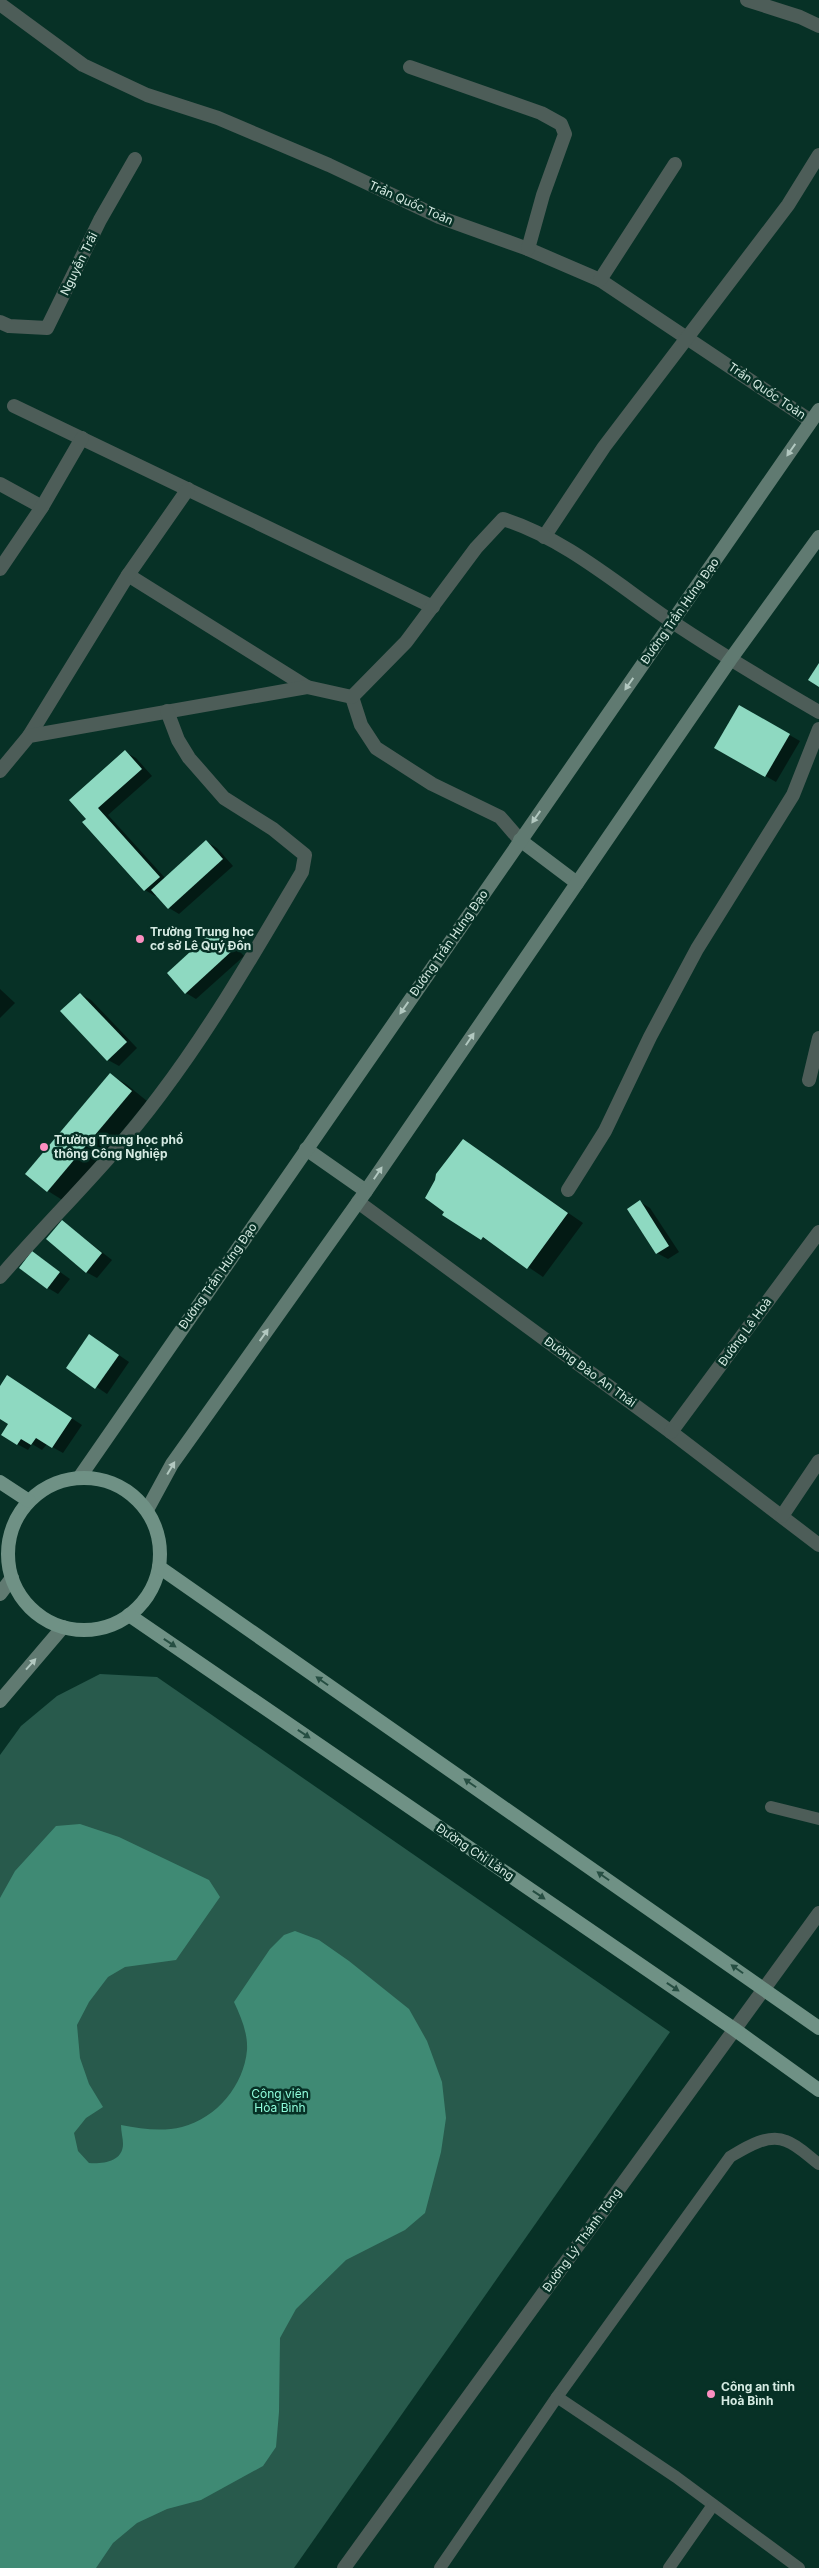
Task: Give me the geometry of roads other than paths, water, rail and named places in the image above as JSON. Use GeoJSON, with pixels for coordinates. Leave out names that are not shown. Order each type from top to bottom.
{"type":"FeatureCollection","features":[{"type":"Feature","properties":{"kind":"main road","name":"Đường Trần Hưng Đạo"},"geometry":{"type":"LineString","coordinates":[[79,1478],[815,415]]}},
{"type":"Feature","properties":{"kind":"main road"},"geometry":{"type":"LineString","coordinates":[[147,1510],[172,1464],[362,1196],[730,660],[819,538]]}},
{"type":"Feature","properties":{"kind":"main road"},"geometry":{"type":"LineString","coordinates":[[520,840],[577,883]]}},
{"type":"Feature","properties":{"kind":"main road"},"geometry":{"type":"LineString","coordinates":[[306,1149],[362,1196]]}},
{"type":"Feature","properties":{"kind":"main road"},"geometry":{"type":"LineString","coordinates":[[79,1478],[92,1478],[117,1485],[129,1492],[147,1510],[159,1538],[159,1567],[149,1594],[129,1615],[98,1629],[63,1627],[46,1620],[31,1609],[20,1595],[12,1578],[8,1554],[6,1526],[29,1501],[52,1485],[79,1478]]}},
{"type":"Feature","properties":{"kind":"main road"},"geometry":{"type":"LineString","coordinates":[[0,1482],[29,1501]]}},
{"type":"Feature","properties":{"kind":"main road"},"geometry":{"type":"LineString","coordinates":[[159,1567],[819,2028]]}},
{"type":"Feature","properties":{"kind":"main road"},"geometry":{"type":"LineString","coordinates":[[0,1594],[12,1578]]}},
{"type":"Feature","properties":{"kind":"main road","name":"Đường Chi Lăng"},"geometry":{"type":"LineString","coordinates":[[129,1615],[734,2029],[819,2090]]}},
{"type":"Feature","properties":{"kind":"main road"},"geometry":{"type":"LineString","coordinates":[[0,1701],[63,1627]]}},
{"type":"Feature","properties":{"kind":"street"},"geometry":{"type":"LineString","coordinates":[[747,0],[782,5],[819,26]]}},
{"type":"Feature","properties":{"kind":"street","name":"Trần Quốc Toản"},"geometry":{"type":"LineString","coordinates":[[1,7],[83,65],[139,91],[218,118],[329,165],[439,217],[528,249],[600,280],[687,338],[815,415]]}},
{"type":"Feature","properties":{"kind":"street"},"geometry":{"type":"LineString","coordinates":[[410,67],[541,113],[561,124],[565,134],[543,195],[528,249]]}},
{"type":"Feature","properties":{"kind":"street"},"geometry":{"type":"LineString","coordinates":[[544,536],[604,447],[788,205],[819,155]]}},
{"type":"Feature","properties":{"kind":"street","name":"Nguyễn Trãi"},"geometry":{"type":"LineString","coordinates":[[0,322],[9,326],[47,328],[100,220],[135,159]]}},
{"type":"Feature","properties":{"kind":"street"},"geometry":{"type":"LineString","coordinates":[[600,280],[675,164]]}},
{"type":"Feature","properties":{"kind":"street"},"geometry":{"type":"LineString","coordinates":[[14,406],[433,607]]}},
{"type":"Feature","properties":{"kind":"street"},"geometry":{"type":"LineString","coordinates":[[0,569],[42,507],[82,438]]}},
{"type":"Feature","properties":{"kind":"street"},"geometry":{"type":"LineString","coordinates":[[0,484],[42,507]]}},
{"type":"Feature","properties":{"kind":"street"},"geometry":{"type":"LineString","coordinates":[[0,771],[29,736],[128,575],[188,489]]}},
{"type":"Feature","properties":{"kind":"street"},"geometry":{"type":"LineString","coordinates":[[352,697],[406,642],[476,548],[503,519],[529,527],[544,536],[730,660],[819,712]]}},
{"type":"Feature","properties":{"kind":"street"},"geometry":{"type":"LineString","coordinates":[[128,575],[307,688]]}},
{"type":"Feature","properties":{"kind":"street"},"geometry":{"type":"LineString","coordinates":[[29,736],[307,688],[352,697]]}},
{"type":"Feature","properties":{"kind":"street"},"geometry":{"type":"LineString","coordinates":[[352,697],[361,725],[376,748],[432,784],[500,817],[520,840]]}},
{"type":"Feature","properties":{"kind":"street"},"geometry":{"type":"LineString","coordinates":[[0,1277],[99,1169],[159,1097],[198,1045],[302,872],[305,855],[273,829],[224,798],[190,758],[178,740],[167,711]]}},
{"type":"Feature","properties":{"kind":"street"},"geometry":{"type":"LineString","coordinates":[[568,1190],[605,1131],[650,1037],[697,949],[793,795],[819,729]]}},
{"type":"Feature","properties":{"kind":"street"},"geometry":{"type":"LineString","coordinates":[[809,1080],[819,1038]]}},
{"type":"Feature","properties":{"kind":"street","name":"Đường Đào An Thái"},"geometry":{"type":"LineString","coordinates":[[362,1196],[819,1545]]}},
{"type":"Feature","properties":{"kind":"street","name":"Đường Lê Hoà"},"geometry":{"type":"LineString","coordinates":[[671,1432],[819,1232]]}},
{"type":"Feature","properties":{"kind":"street"},"geometry":{"type":"LineString","coordinates":[[782,1516],[819,1460]]}},
{"type":"Feature","properties":{"kind":"street","name":"Đường Lý Thánh Tông"},"geometry":{"type":"LineString","coordinates":[[348,2567],[819,1912]]}},
{"type":"Feature","properties":{"kind":"lane"},"geometry":{"type":"LineString","coordinates":[[771,1807],[819,1819]]}},
{"type":"Feature","properties":{"kind":"lane"},"geometry":{"type":"LineString","coordinates":[[440,2568],[557,2397],[730,2157],[769,2139],[786,2140],[819,2164]]}},
{"type":"Feature","properties":{"kind":"lane"},"geometry":{"type":"LineString","coordinates":[[557,2397],[800,2568]]}},
{"type":"Feature","properties":{"kind":"lane"},"geometry":{"type":"LineString","coordinates":[[669,2568],[713,2505]]}},
{"type":"Feature","properties":{"kind":"place","name":"Trường Trung học cơ sở Lê Quý Đôn"},"geometry":{"type":"Point","coordinates":[140,939]}},
{"type":"Feature","properties":{"kind":"place","name":"Trường Trung học phổ thông Công Nghiệp"},"geometry":{"type":"Point","coordinates":[44,1147]}},
{"type":"Feature","properties":{"kind":"place","name":"Công an tỉnh Hoà Bình"},"geometry":{"type":"Point","coordinates":[711,2394]}},
{"type":"Feature","properties":{"kind":"park label","name":"Công viên Hòa Bình"},"geometry":{"type":"Point","coordinates":[280,2101]}}]}
